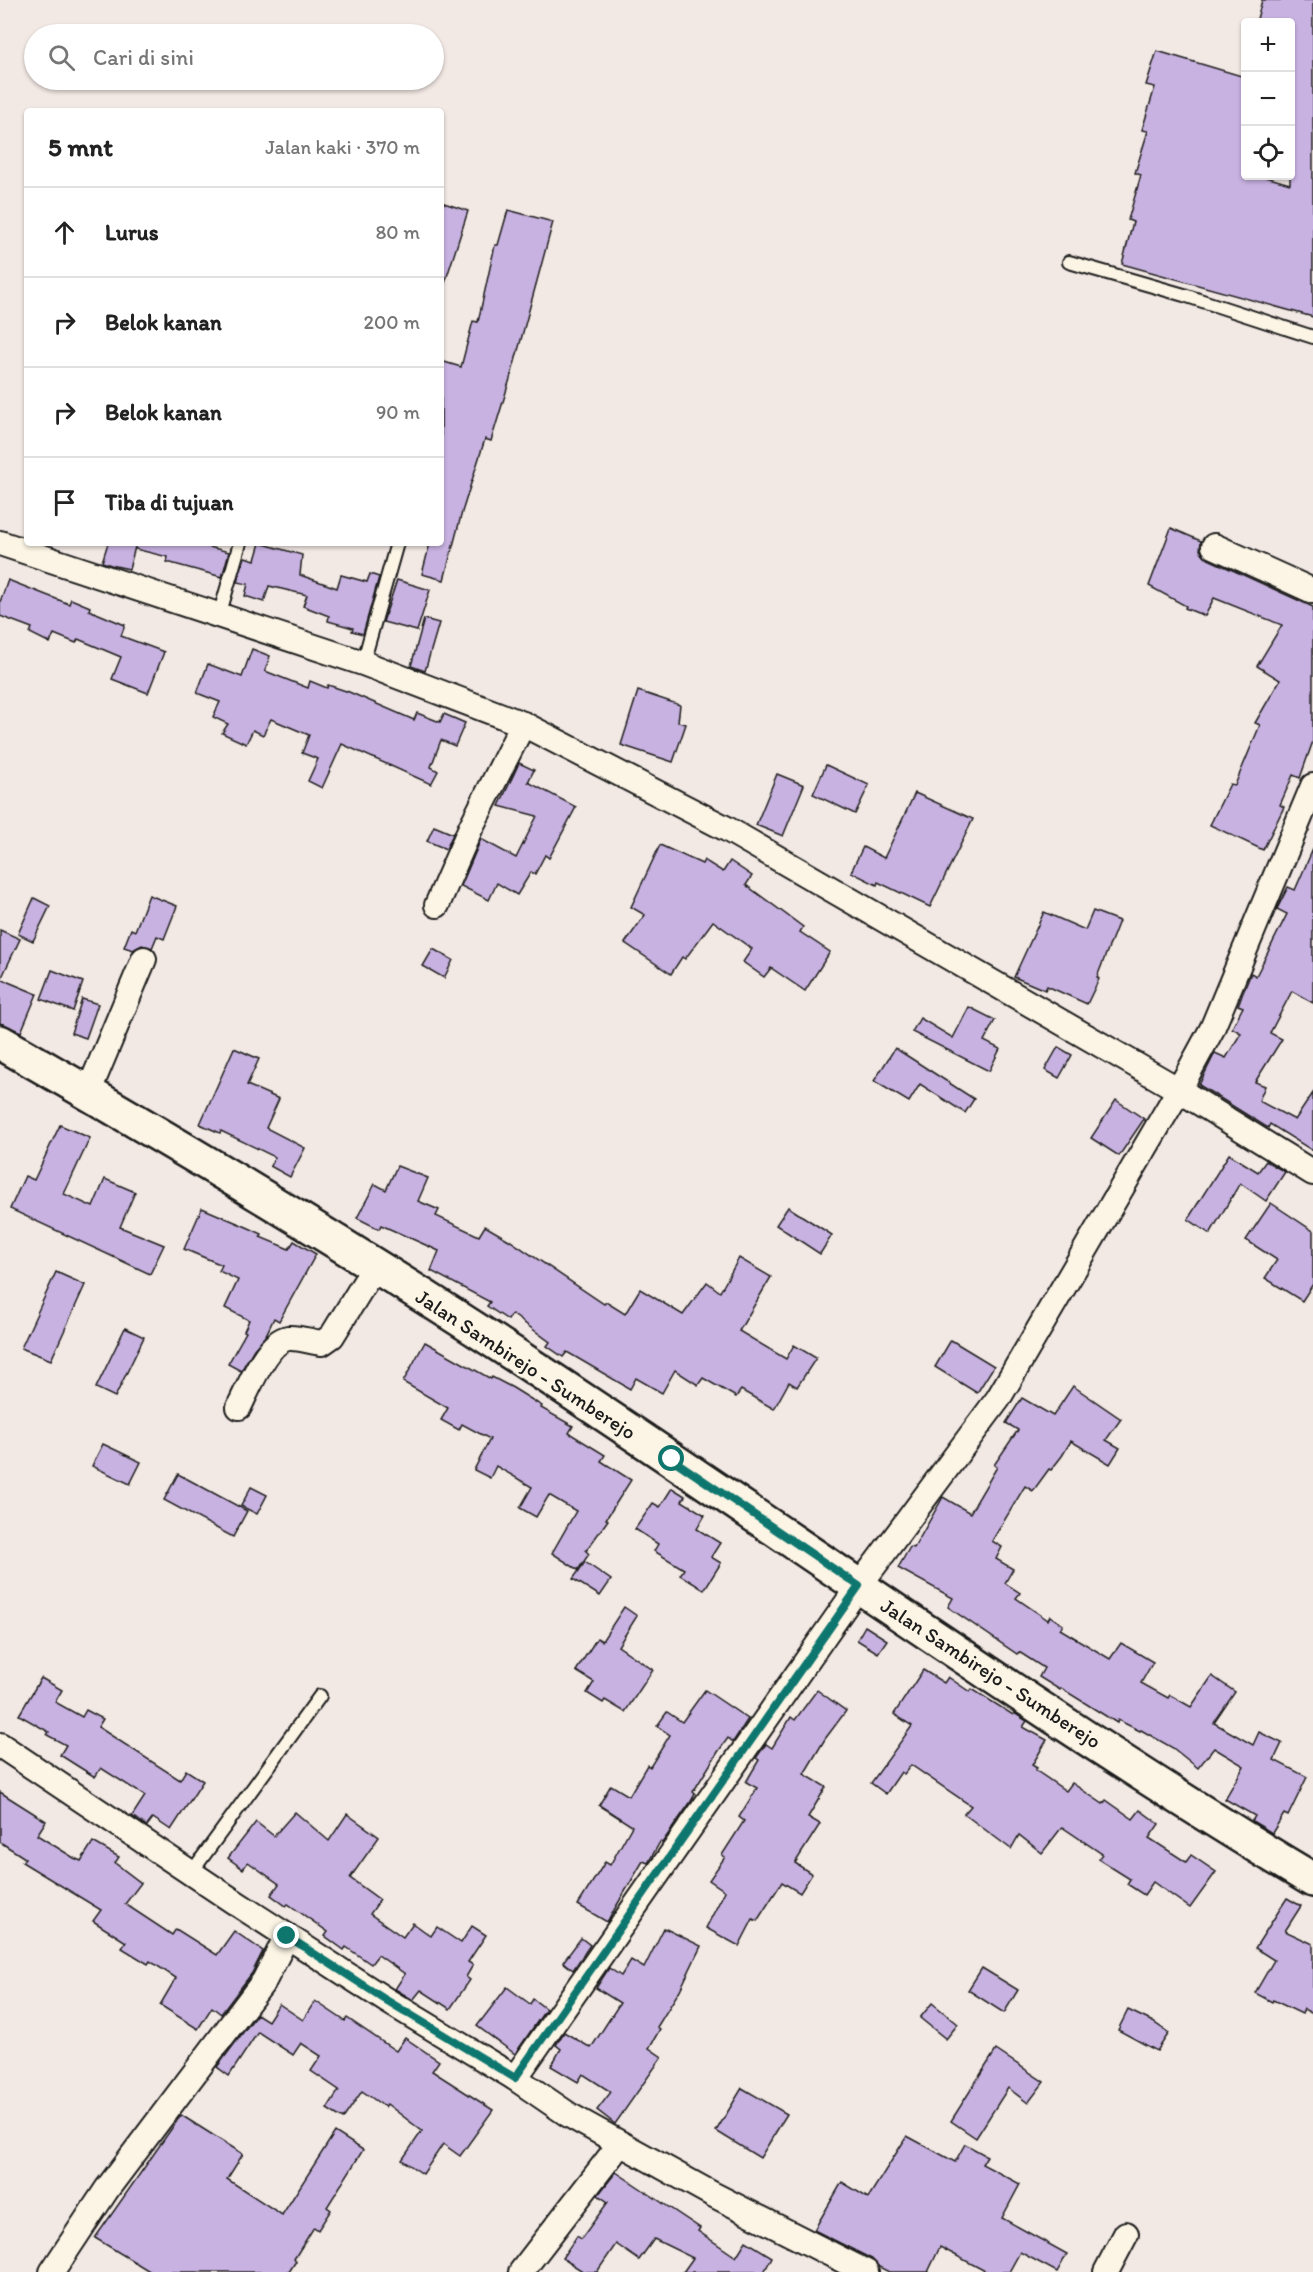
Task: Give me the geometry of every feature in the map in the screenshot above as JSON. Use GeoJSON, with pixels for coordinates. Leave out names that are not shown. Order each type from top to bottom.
{"type":"FeatureCollection","features":[{"type":"Feature","properties":{"kind":"main road","name":"Jalan Sambirejo - Sumberejo"},"geometry":{"type":"LineString","coordinates":[[0,1042],[244,1183],[513,1354],[1223,1827],[1309,1870]]}},
{"type":"Feature","properties":{"kind":"street"},"geometry":{"type":"LineString","coordinates":[[0,543],[363,663],[523,724],[727,829],[1179,1090],[1313,1173]]}},
{"type":"Feature","properties":{"kind":"street"},"geometry":{"type":"LineString","coordinates":[[1214,546],[1313,591]]}},
{"type":"Feature","properties":{"kind":"street"},"geometry":{"type":"LineString","coordinates":[[437,905],[471,827],[523,724]]}},
{"type":"Feature","properties":{"kind":"street"},"geometry":{"type":"LineString","coordinates":[[515,2078],[859,1586],[998,1399],[1179,1090],[1212,1029],[1313,786]]}},
{"type":"Feature","properties":{"kind":"street"},"geometry":{"type":"LineString","coordinates":[[88,1093],[144,959]]}},
{"type":"Feature","properties":{"kind":"street"},"geometry":{"type":"LineString","coordinates":[[239,1407],[257,1370],[278,1343],[292,1338],[322,1343],[332,1336],[375,1266]]}},
{"type":"Feature","properties":{"kind":"street"},"geometry":{"type":"LineString","coordinates":[[0,1744],[287,1936],[386,2000],[515,2078],[569,2115],[712,2194],[866,2272]]}},
{"type":"Feature","properties":{"kind":"street"},"geometry":{"type":"LineString","coordinates":[[52,2272],[107,2189],[264,1981],[287,1936]]}},
{"type":"Feature","properties":{"kind":"street"},"geometry":{"type":"LineString","coordinates":[[520,2272],[620,2144]]}},
{"type":"Feature","properties":{"kind":"street"},"geometry":{"type":"LineString","coordinates":[[1106,2272],[1126,2234]]}},
{"type":"Feature","properties":{"kind":"lane"},"geometry":{"type":"LineString","coordinates":[[1069,262],[1313,336]]}},
{"type":"Feature","properties":{"kind":"lane"},"geometry":{"type":"LineString","coordinates":[[219,616],[239,546]]}},
{"type":"Feature","properties":{"kind":"lane"},"geometry":{"type":"LineString","coordinates":[[363,663],[396,546]]}},
{"type":"Feature","properties":{"kind":"lane"},"geometry":{"type":"LineString","coordinates":[[191,1873],[320,1696]]}},
{"type":"Feature","properties":{"kind":"building"},"geometry":{"type":"Polygon","coordinates":[[[1262,0],[1313,0],[1313,317],[1122,264],[1133,222],[1128,220],[1141,175],[1135,173],[1148,131],[1142,130],[1155,87],[1146,85],[1157,51],[1241,76],[1241,180],[1276,180],[1290,184],[1290,180],[1295,180],[1295,18],[1257,18],[1262,0]]]}},
{"type":"Feature","properties":{"kind":"building"},"geometry":{"type":"Polygon","coordinates":[[[444,203],[468,211],[444,286],[444,203]]]}},
{"type":"Feature","properties":{"kind":"building"},"geometry":{"type":"Polygon","coordinates":[[[508,210],[553,222],[513,369],[491,441],[485,439],[444,580],[422,574],[429,546],[444,546],[444,362],[461,367],[473,321],[478,322],[495,245],[498,245],[508,210]]]}},
{"type":"Feature","properties":{"kind":"building"},"geometry":{"type":"Polygon","coordinates":[[[1171,528],[1201,541],[1200,550],[1208,559],[1313,607],[1313,741],[1300,778],[1293,775],[1280,805],[1284,807],[1263,850],[1210,825],[1230,784],[1235,785],[1260,725],[1255,723],[1280,680],[1257,666],[1282,625],[1214,598],[1205,616],[1185,608],[1186,606],[1149,586],[1171,528]]]}},
{"type":"Feature","properties":{"kind":"building"},"geometry":{"type":"Polygon","coordinates":[[[107,546],[206,546],[229,552],[222,577],[167,562],[168,557],[135,549],[135,547],[129,569],[102,562],[107,546]]]}},
{"type":"Feature","properties":{"kind":"building"},"geometry":{"type":"Polygon","coordinates":[[[259,546],[270,546],[302,555],[300,575],[337,588],[341,575],[367,582],[370,574],[379,577],[363,634],[352,631],[353,628],[328,621],[329,616],[303,606],[307,595],[269,586],[264,602],[245,596],[248,584],[237,582],[245,557],[255,560],[259,546]]]}},
{"type":"Feature","properties":{"kind":"building"},"geometry":{"type":"Polygon","coordinates":[[[8,580],[69,604],[71,599],[90,607],[89,610],[125,625],[121,636],[164,652],[148,693],[112,679],[121,657],[78,639],[76,643],[54,634],[50,643],[30,633],[32,628],[0,616],[0,602],[8,580]]]}},
{"type":"Feature","properties":{"kind":"building"},"geometry":{"type":"Polygon","coordinates":[[[397,580],[430,590],[417,631],[383,622],[397,580]]]}},
{"type":"Feature","properties":{"kind":"building"},"geometry":{"type":"Polygon","coordinates":[[[424,619],[439,623],[425,671],[411,666],[424,619]]]}},
{"type":"Feature","properties":{"kind":"building"},"geometry":{"type":"Polygon","coordinates":[[[252,649],[270,656],[265,671],[308,688],[310,681],[327,688],[328,685],[414,720],[417,713],[440,722],[444,714],[465,723],[455,746],[441,740],[431,767],[438,771],[431,784],[342,744],[322,788],[308,781],[318,759],[302,753],[309,735],[271,719],[263,735],[253,730],[246,744],[222,733],[228,724],[213,717],[220,702],[197,693],[208,664],[242,677],[252,649]]]}},
{"type":"Feature","properties":{"kind":"building"},"geometry":{"type":"Polygon","coordinates":[[[638,691],[680,705],[678,722],[686,724],[673,762],[621,745],[638,691]]]}},
{"type":"Feature","properties":{"kind":"building"},"geometry":{"type":"Polygon","coordinates":[[[519,763],[534,770],[528,782],[576,807],[549,858],[545,855],[535,874],[531,872],[517,895],[497,883],[489,900],[461,886],[481,839],[516,858],[537,816],[499,806],[519,763]]]}},
{"type":"Feature","properties":{"kind":"building"},"geometry":{"type":"Polygon","coordinates":[[[826,765],[869,785],[855,814],[813,794],[826,765]]]}},
{"type":"Feature","properties":{"kind":"building"},"geometry":{"type":"Polygon","coordinates":[[[777,774],[804,785],[783,836],[756,825],[777,774]]]}},
{"type":"Feature","properties":{"kind":"building"},"geometry":{"type":"Polygon","coordinates":[[[915,793],[973,819],[930,907],[851,872],[863,847],[884,858],[915,793]]]}},
{"type":"Feature","properties":{"kind":"building"},"geometry":{"type":"Polygon","coordinates":[[[434,826],[453,834],[446,849],[427,841],[434,826]]]}},
{"type":"Feature","properties":{"kind":"building"},"geometry":{"type":"Polygon","coordinates":[[[660,845],[702,864],[704,860],[723,872],[730,861],[752,876],[746,885],[803,927],[800,932],[830,952],[805,991],[771,968],[764,977],[743,962],[752,949],[713,921],[685,959],[682,957],[671,974],[625,943],[645,915],[631,907],[660,845]]]}},
{"type":"Feature","properties":{"kind":"building"},"geometry":{"type":"Polygon","coordinates":[[[1313,849],[1313,1003],[1292,991],[1270,1033],[1282,1039],[1255,1082],[1265,1086],[1259,1101],[1295,1120],[1313,1093],[1313,1151],[1270,1124],[1268,1128],[1199,1085],[1215,1053],[1226,1058],[1241,1033],[1232,1028],[1243,1007],[1238,1005],[1251,973],[1256,976],[1287,914],[1277,909],[1288,887],[1295,890],[1313,849]]]}},
{"type":"Feature","properties":{"kind":"building"},"geometry":{"type":"Polygon","coordinates":[[[149,895],[177,906],[164,939],[157,936],[152,948],[142,945],[133,950],[124,947],[131,929],[135,931],[149,895]]]}},
{"type":"Feature","properties":{"kind":"building"},"geometry":{"type":"Polygon","coordinates":[[[34,898],[50,906],[33,941],[18,934],[34,898]]]}},
{"type":"Feature","properties":{"kind":"building"},"geometry":{"type":"Polygon","coordinates":[[[1093,911],[1119,921],[1097,977],[1099,979],[1087,1004],[1047,986],[1045,990],[1014,977],[1044,912],[1085,930],[1093,911]]]}},
{"type":"Feature","properties":{"kind":"building"},"geometry":{"type":"Polygon","coordinates":[[[0,930],[20,939],[1,979],[37,994],[21,1032],[0,1023],[0,930]]]}},
{"type":"Feature","properties":{"kind":"building"},"geometry":{"type":"Polygon","coordinates":[[[433,949],[453,960],[444,978],[423,966],[433,949]]]}},
{"type":"Feature","properties":{"kind":"building"},"geometry":{"type":"Polygon","coordinates":[[[52,970],[83,982],[73,1011],[41,999],[52,970]]]}},
{"type":"Feature","properties":{"kind":"building"},"geometry":{"type":"Polygon","coordinates":[[[82,999],[98,1004],[86,1038],[71,1033],[82,999]]]}},
{"type":"Feature","properties":{"kind":"building"},"geometry":{"type":"Polygon","coordinates":[[[969,1007],[995,1020],[984,1041],[1000,1049],[989,1071],[912,1032],[920,1018],[953,1038],[969,1007]]]}},
{"type":"Feature","properties":{"kind":"building"},"geometry":{"type":"Polygon","coordinates":[[[1058,1047],[1072,1055],[1059,1078],[1045,1070],[1058,1047]]]}},
{"type":"Feature","properties":{"kind":"building"},"geometry":{"type":"Polygon","coordinates":[[[234,1048],[259,1059],[247,1085],[279,1099],[266,1128],[305,1148],[290,1177],[270,1166],[275,1157],[221,1131],[220,1133],[200,1124],[234,1048]]]}},
{"type":"Feature","properties":{"kind":"building"},"geometry":{"type":"Polygon","coordinates":[[[895,1048],[974,1099],[965,1113],[920,1084],[909,1102],[874,1081],[895,1048]]]}},
{"type":"Feature","properties":{"kind":"building"},"geometry":{"type":"Polygon","coordinates":[[[1116,1100],[1144,1119],[1119,1156],[1091,1138],[1116,1100]]]}},
{"type":"Feature","properties":{"kind":"building"},"geometry":{"type":"Polygon","coordinates":[[[60,1125],[90,1138],[64,1194],[93,1207],[105,1179],[135,1192],[120,1227],[164,1245],[150,1274],[10,1209],[25,1176],[34,1180],[60,1125]]]}},
{"type":"Feature","properties":{"kind":"building"},"geometry":{"type":"Polygon","coordinates":[[[1229,1154],[1258,1172],[1266,1161],[1285,1172],[1266,1201],[1240,1183],[1210,1234],[1188,1219],[1229,1154]]]}},
{"type":"Feature","properties":{"kind":"building"},"geometry":{"type":"Polygon","coordinates":[[[397,1166],[428,1178],[418,1201],[439,1210],[436,1216],[479,1236],[485,1226],[604,1304],[606,1302],[625,1314],[640,1289],[683,1315],[707,1282],[720,1292],[739,1258],[771,1277],[739,1331],[786,1359],[794,1345],[816,1358],[797,1387],[789,1382],[774,1409],[741,1390],[736,1397],[703,1378],[698,1385],[675,1370],[662,1393],[636,1378],[630,1389],[567,1352],[563,1357],[547,1346],[550,1342],[512,1314],[508,1320],[487,1306],[490,1302],[431,1271],[439,1251],[381,1225],[379,1229],[357,1218],[375,1184],[386,1190],[397,1166]]]}},
{"type":"Feature","properties":{"kind":"building"},"geometry":{"type":"Polygon","coordinates":[[[1271,1203],[1313,1231],[1313,1284],[1302,1301],[1265,1278],[1277,1260],[1246,1240],[1271,1203]]]}},
{"type":"Feature","properties":{"kind":"building"},"geometry":{"type":"Polygon","coordinates":[[[788,1207],[832,1235],[820,1254],[776,1225],[788,1207]]]}},
{"type":"Feature","properties":{"kind":"building"},"geometry":{"type":"Polygon","coordinates":[[[202,1208],[262,1234],[260,1237],[289,1249],[294,1241],[316,1254],[279,1321],[274,1318],[266,1335],[254,1349],[241,1371],[228,1364],[246,1332],[244,1331],[249,1320],[225,1308],[238,1280],[219,1271],[222,1265],[184,1249],[202,1208]]]}},
{"type":"Feature","properties":{"kind":"building"},"geometry":{"type":"Polygon","coordinates":[[[56,1272],[85,1285],[51,1360],[21,1348],[56,1272]]]}},
{"type":"Feature","properties":{"kind":"building"},"geometry":{"type":"Polygon","coordinates":[[[125,1328],[144,1337],[115,1397],[96,1388],[125,1328]]]}},
{"type":"Feature","properties":{"kind":"building"},"geometry":{"type":"Polygon","coordinates":[[[951,1340],[994,1366],[977,1393],[935,1367],[951,1340]]]}},
{"type":"Feature","properties":{"kind":"building"},"geometry":{"type":"Polygon","coordinates":[[[425,1342],[491,1379],[492,1377],[513,1388],[542,1406],[541,1408],[573,1426],[569,1433],[605,1455],[601,1461],[631,1480],[606,1519],[608,1520],[586,1551],[589,1554],[578,1570],[552,1553],[576,1511],[549,1495],[536,1517],[520,1508],[532,1487],[496,1466],[490,1478],[474,1470],[490,1439],[462,1424],[459,1430],[441,1420],[448,1408],[403,1382],[425,1342]]]}},
{"type":"Feature","properties":{"kind":"building"},"geometry":{"type":"Polygon","coordinates":[[[1073,1386],[1121,1419],[1106,1440],[1120,1448],[1110,1464],[1071,1441],[1062,1456],[1033,1491],[1025,1486],[992,1541],[1002,1547],[996,1559],[1013,1569],[1005,1583],[1020,1593],[1016,1598],[1048,1620],[1050,1616],[1063,1625],[1060,1629],[1110,1659],[1121,1643],[1153,1662],[1141,1683],[1168,1698],[1170,1695],[1191,1707],[1212,1676],[1235,1692],[1214,1723],[1253,1745],[1259,1732],[1282,1743],[1274,1760],[1307,1777],[1288,1816],[1284,1814],[1272,1833],[1252,1821],[1255,1816],[1225,1799],[1244,1766],[1214,1748],[1198,1768],[1173,1748],[1141,1730],[1118,1720],[1117,1723],[1039,1677],[1044,1668],[1019,1652],[1017,1654],[948,1607],[953,1598],[898,1568],[910,1547],[914,1548],[943,1497],[970,1513],[997,1467],[994,1465],[1018,1430],[1006,1423],[1022,1398],[1053,1416],[1073,1386]]]}},
{"type":"Feature","properties":{"kind":"building"},"geometry":{"type":"Polygon","coordinates":[[[103,1444],[141,1462],[130,1484],[92,1466],[103,1444]]]}},
{"type":"Feature","properties":{"kind":"building"},"geometry":{"type":"Polygon","coordinates":[[[178,1474],[247,1511],[233,1537],[164,1500],[178,1474]]]}},
{"type":"Feature","properties":{"kind":"building"},"geometry":{"type":"Polygon","coordinates":[[[251,1487],[267,1495],[257,1514],[241,1506],[251,1487]]]}},
{"type":"Feature","properties":{"kind":"building"},"geometry":{"type":"Polygon","coordinates":[[[672,1488],[685,1496],[682,1501],[705,1515],[697,1529],[720,1543],[711,1557],[721,1563],[704,1590],[680,1575],[684,1569],[654,1551],[658,1544],[635,1529],[653,1503],[660,1507],[672,1488]]]}},
{"type":"Feature","properties":{"kind":"building"},"geometry":{"type":"Polygon","coordinates":[[[585,1562],[611,1580],[600,1596],[573,1579],[585,1562]]]}},
{"type":"Feature","properties":{"kind":"building"},"geometry":{"type":"Polygon","coordinates":[[[624,1607],[637,1616],[618,1646],[653,1670],[625,1712],[587,1693],[594,1682],[576,1671],[597,1638],[602,1641],[624,1607]]]}},
{"type":"Feature","properties":{"kind":"building"},"geometry":{"type":"Polygon","coordinates":[[[865,1626],[887,1640],[878,1653],[857,1640],[865,1626]]]}},
{"type":"Feature","properties":{"kind":"building"},"geometry":{"type":"Polygon","coordinates":[[[923,1670],[944,1683],[948,1677],[970,1692],[972,1689],[1013,1715],[1014,1713],[1027,1721],[1023,1727],[1047,1740],[1032,1765],[1037,1768],[1035,1770],[1066,1791],[1072,1783],[1103,1804],[1106,1800],[1133,1819],[1140,1810],[1159,1824],[1149,1838],[1186,1862],[1191,1855],[1216,1872],[1190,1908],[1153,1882],[1144,1895],[1127,1884],[1130,1879],[1098,1859],[1102,1854],[1062,1827],[1042,1853],[1019,1835],[1011,1849],[964,1814],[971,1806],[911,1765],[904,1774],[901,1772],[886,1794],[871,1783],[912,1726],[894,1714],[923,1670]]]}},
{"type":"Feature","properties":{"kind":"building"},"geometry":{"type":"Polygon","coordinates":[[[41,1678],[62,1690],[55,1702],[82,1717],[86,1710],[103,1719],[98,1727],[180,1780],[186,1770],[203,1781],[171,1830],[153,1818],[147,1826],[132,1816],[145,1796],[101,1768],[95,1777],[60,1755],[66,1745],[47,1735],[49,1732],[19,1715],[41,1678]]]}},
{"type":"Feature","properties":{"kind":"building"},"geometry":{"type":"Polygon","coordinates":[[[705,1690],[748,1719],[733,1742],[728,1738],[718,1752],[693,1792],[695,1794],[690,1803],[662,1843],[660,1842],[648,1863],[643,1861],[607,1922],[578,1905],[605,1862],[610,1865],[632,1826],[599,1805],[611,1785],[629,1796],[647,1765],[650,1767],[670,1735],[657,1726],[667,1712],[682,1722],[705,1690]]]}},
{"type":"Feature","properties":{"kind":"building"},"geometry":{"type":"Polygon","coordinates":[[[817,1690],[846,1711],[825,1739],[804,1774],[826,1787],[808,1817],[820,1824],[795,1863],[812,1874],[800,1893],[782,1882],[757,1921],[753,1919],[739,1946],[706,1928],[725,1891],[709,1880],[725,1857],[722,1855],[744,1821],[739,1817],[757,1788],[746,1782],[759,1760],[756,1758],[766,1744],[772,1748],[791,1717],[795,1720],[817,1690]]]}},
{"type":"Feature","properties":{"kind":"building"},"geometry":{"type":"Polygon","coordinates":[[[0,1792],[46,1821],[37,1835],[74,1858],[81,1861],[93,1842],[119,1857],[115,1863],[141,1883],[125,1904],[172,1935],[176,1929],[217,1955],[234,1931],[263,1951],[252,1973],[221,2014],[212,2007],[198,2029],[160,2005],[176,1978],[150,1961],[148,1964],[122,1948],[126,1942],[93,1921],[101,1910],[22,1862],[25,1858],[0,1842],[0,1792]]]}},
{"type":"Feature","properties":{"kind":"building"},"geometry":{"type":"Polygon","coordinates":[[[295,1812],[329,1841],[347,1814],[379,1837],[350,1878],[380,1900],[370,1914],[403,1937],[413,1923],[431,1936],[437,1927],[461,1943],[472,1926],[486,1935],[468,1962],[473,1965],[466,1977],[470,1980],[450,2009],[421,1990],[413,2000],[395,1989],[405,1974],[378,1955],[371,1964],[346,1947],[344,1950],[325,1936],[328,1932],[271,1895],[279,1884],[248,1862],[243,1869],[228,1858],[256,1822],[274,1836],[295,1812]]]}},
{"type":"Feature","properties":{"kind":"building"},"geometry":{"type":"Polygon","coordinates":[[[1287,1898],[1301,1906],[1285,1931],[1313,1944],[1313,2014],[1304,2009],[1302,2014],[1255,1993],[1274,1960],[1255,1948],[1287,1898]]]}},
{"type":"Feature","properties":{"kind":"building"},"geometry":{"type":"Polygon","coordinates":[[[664,1928],[701,1946],[680,1990],[657,2027],[660,2029],[649,2048],[662,2057],[615,2124],[597,2110],[611,2092],[583,2074],[578,2082],[551,2066],[561,2049],[556,2045],[564,2032],[591,2048],[620,2003],[596,1988],[609,1968],[621,1976],[631,1960],[644,1968],[664,1928]]]}},
{"type":"Feature","properties":{"kind":"building"},"geometry":{"type":"Polygon","coordinates":[[[581,1938],[590,1945],[573,1970],[563,1962],[581,1938]]]}},
{"type":"Feature","properties":{"kind":"building"},"geometry":{"type":"Polygon","coordinates":[[[982,1968],[1018,1990],[1004,2013],[968,1990],[982,1968]]]}},
{"type":"Feature","properties":{"kind":"building"},"geometry":{"type":"Polygon","coordinates":[[[507,1987],[530,2004],[533,1999],[546,2009],[515,2054],[477,2026],[507,1987]]]}},
{"type":"Feature","properties":{"kind":"building"},"geometry":{"type":"Polygon","coordinates":[[[315,2001],[345,2021],[347,2018],[396,2051],[405,2038],[439,2061],[432,2071],[493,2110],[460,2156],[443,2144],[423,2174],[402,2160],[422,2131],[387,2104],[385,2107],[362,2091],[343,2119],[327,2109],[339,2090],[311,2071],[321,2056],[301,2043],[293,2055],[258,2032],[229,2076],[217,2067],[257,2014],[268,2021],[279,2004],[303,2020],[315,2001]]]}},
{"type":"Feature","properties":{"kind":"building"},"geometry":{"type":"Polygon","coordinates":[[[932,2003],[958,2024],[946,2039],[920,2018],[932,2003]]]}},
{"type":"Feature","properties":{"kind":"building"},"geometry":{"type":"Polygon","coordinates":[[[1128,2010],[1169,2033],[1157,2051],[1118,2030],[1128,2010]]]}},
{"type":"Feature","properties":{"kind":"building"},"geometry":{"type":"Polygon","coordinates":[[[996,2050],[1044,2082],[1028,2103],[1008,2088],[976,2138],[951,2121],[996,2050]]]}},
{"type":"Feature","properties":{"kind":"building"},"geometry":{"type":"Polygon","coordinates":[[[742,2088],[787,2114],[760,2158],[716,2131],[742,2088]]]}},
{"type":"Feature","properties":{"kind":"building"},"geometry":{"type":"Polygon","coordinates":[[[181,2115],[243,2154],[227,2179],[282,2215],[335,2132],[363,2150],[327,2207],[331,2210],[318,2230],[314,2227],[294,2259],[296,2261],[289,2272],[151,2272],[95,2238],[181,2115]]]}},
{"type":"Feature","properties":{"kind":"building"},"geometry":{"type":"Polygon","coordinates":[[[907,2136],[955,2162],[965,2144],[987,2156],[982,2164],[1020,2184],[1002,2218],[1067,2254],[1057,2272],[1020,2252],[1009,2272],[987,2272],[940,2247],[928,2272],[889,2272],[879,2267],[872,2259],[814,2230],[842,2182],[868,2198],[907,2136]]]}},
{"type":"Feature","properties":{"kind":"building"},"geometry":{"type":"Polygon","coordinates":[[[616,2172],[700,2228],[698,2231],[736,2257],[746,2241],[772,2257],[764,2272],[683,2272],[693,2258],[654,2239],[639,2260],[616,2244],[597,2272],[584,2272],[562,2258],[577,2236],[581,2239],[608,2202],[598,2195],[616,2172]]]}},
{"type":"Feature","properties":{"kind":"route"},"geometry":{"type":"LineString","coordinates":[[287,1936],[386,2000],[515,2078],[859,1586],[672,1459]]}}]}
